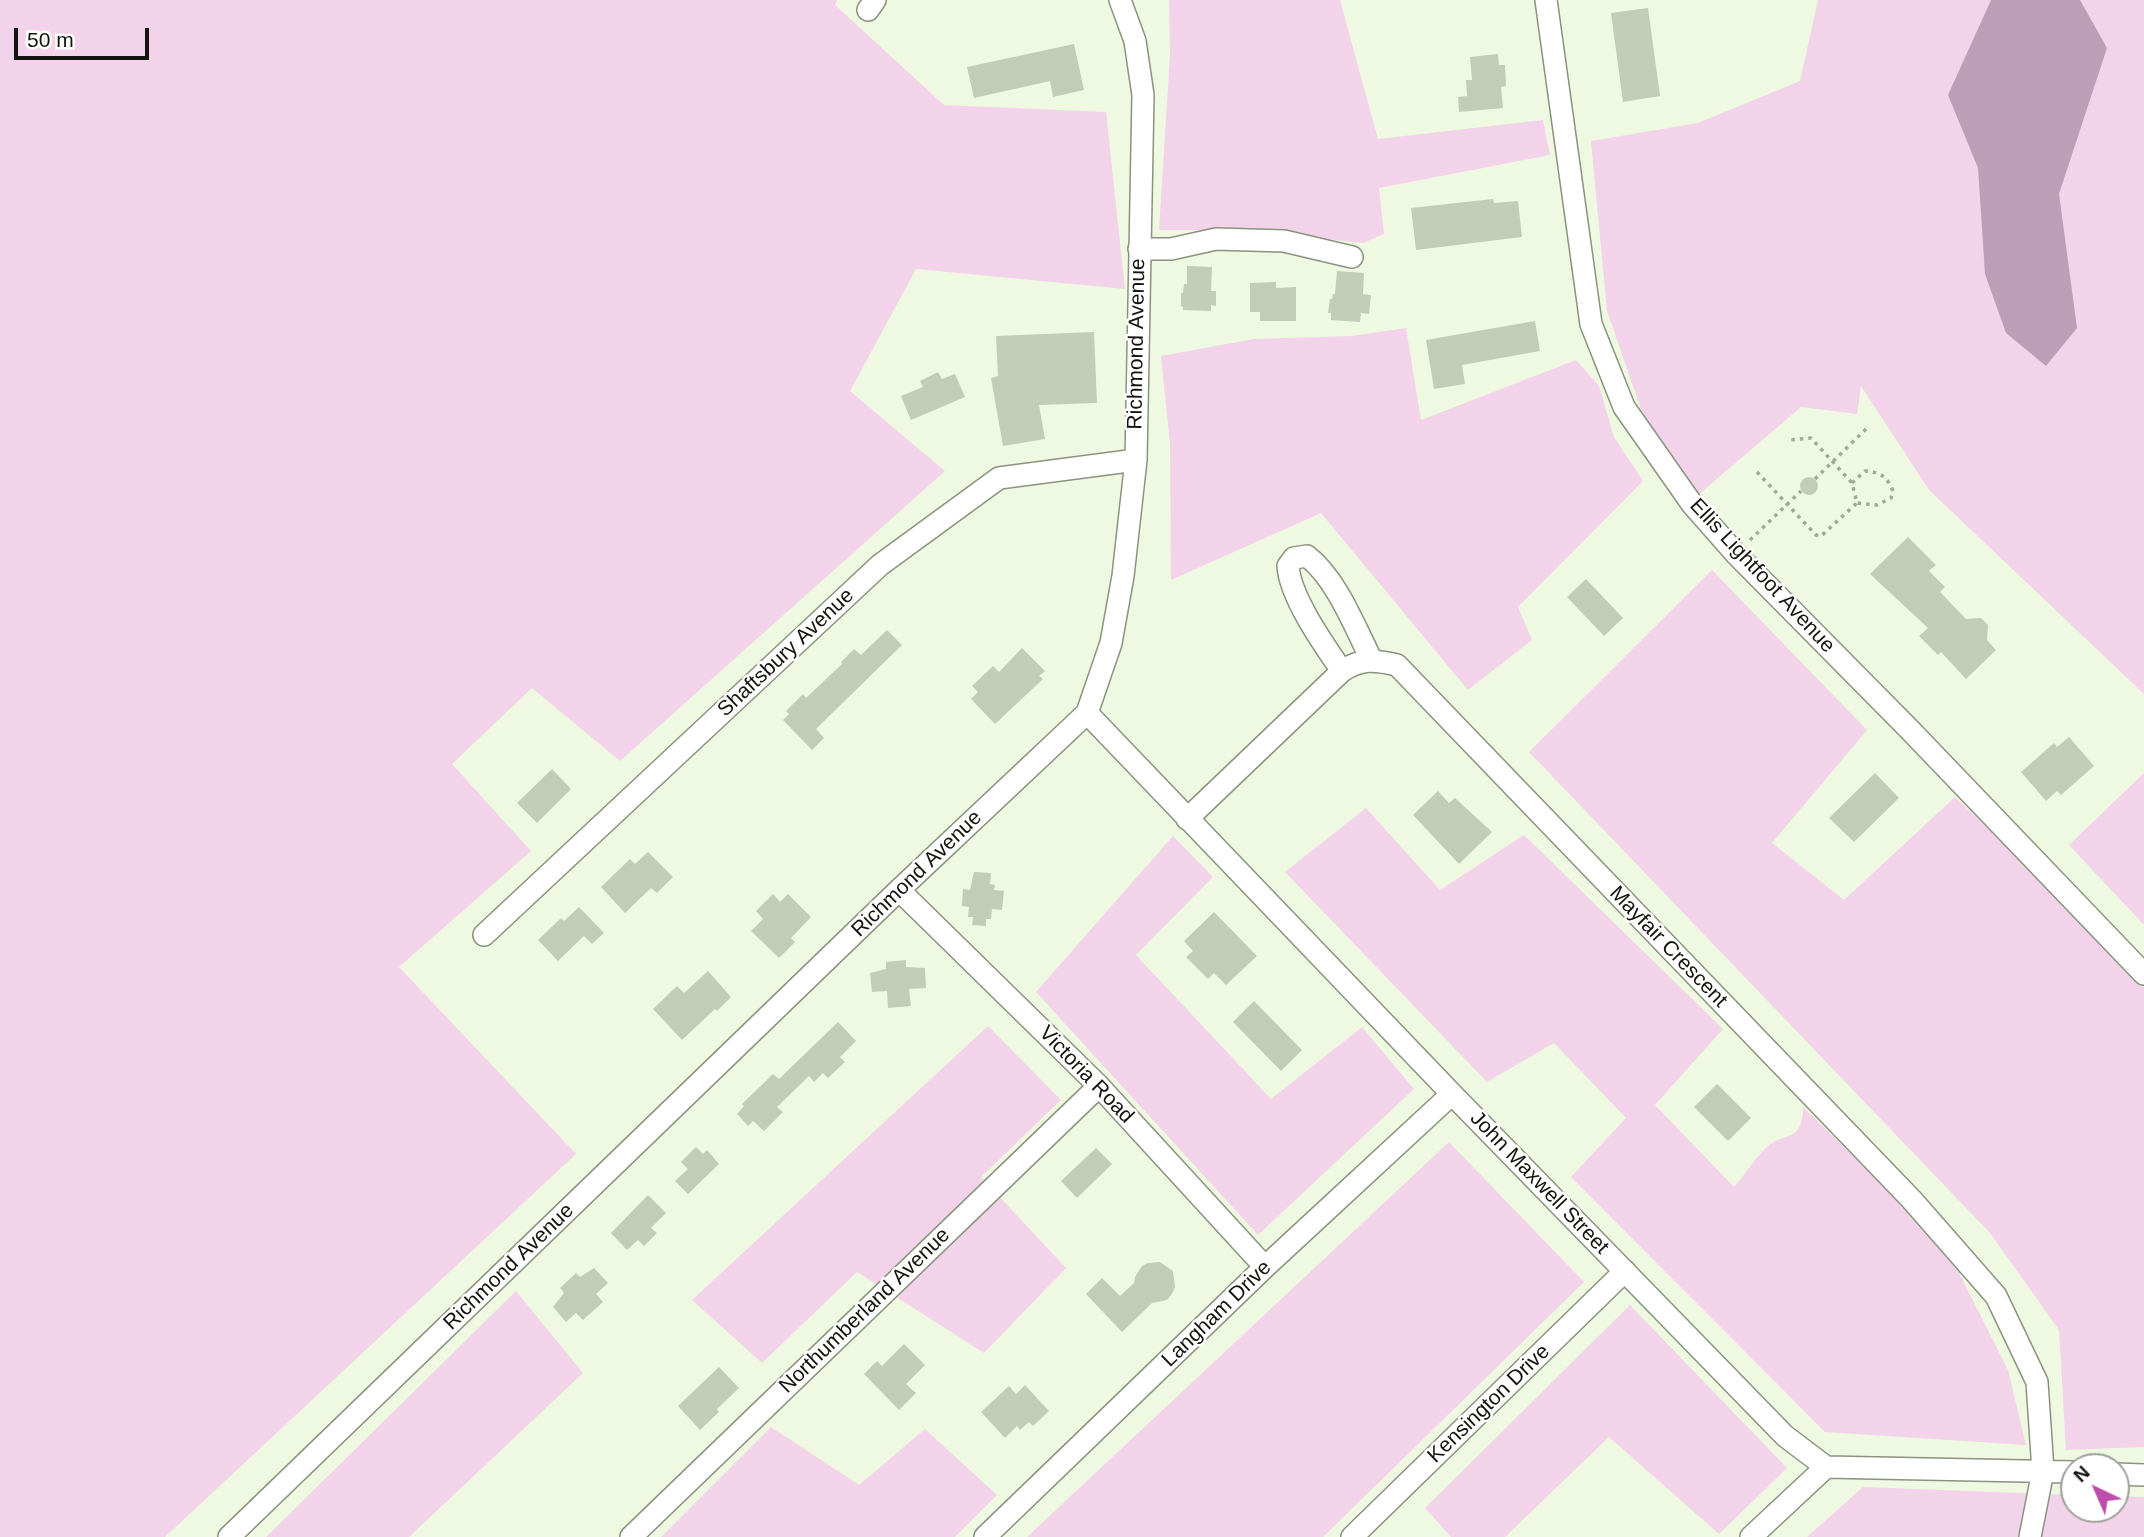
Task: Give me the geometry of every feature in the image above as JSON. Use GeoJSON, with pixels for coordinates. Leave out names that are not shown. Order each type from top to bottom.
{"type":"FeatureCollection","features":[{"type":"Feature","properties":{"kind":"street","name":"Richmond Avenue"},"geometry":{"type":"LineString","coordinates":[[229,1537],[899,890],[1087,713],[1111,643],[1123,576],[1136,460],[1143,95],[1135,41],[1120,0]]}},
{"type":"Feature","properties":{"kind":"street","name":"Ellis Lightfoot Avenue"},"geometry":{"type":"LineString","coordinates":[[1546,0],[1591,324],[1624,407],[1692,504],[1736,554],[1911,731],[2144,974]]}},
{"type":"Feature","properties":{"kind":"street"},"geometry":{"type":"LineString","coordinates":[[1139,249],[1171,250],[1216,239],[1284,241],[1352,257]]}},
{"type":"Feature","properties":{"kind":"street","name":"Shaftsbury Avenue"},"geometry":{"type":"LineString","coordinates":[[484,935],[880,565],[999,478],[1136,460]]}},
{"type":"Feature","properties":{"kind":"street"},"geometry":{"type":"LineString","coordinates":[[1187,819],[1342,671],[1352,664],[1371,659],[1345,608],[1318,564],[1307,556],[1294,558],[1288,566],[1289,579],[1322,643],[1342,671]]}},
{"type":"Feature","properties":{"kind":"street","name":"Mayfair Crescent"},"geometry":{"type":"LineString","coordinates":[[1371,659],[1397,665],[1912,1200],[1996,1296],[2037,1382],[2043,1471],[2030,1537]]}},
{"type":"Feature","properties":{"kind":"street","name":"John Maxwell Street"},"geometry":{"type":"LineString","coordinates":[[1087,713],[1785,1436],[1826,1466]]}},
{"type":"Feature","properties":{"kind":"street","name":"Victoria Road"},"geometry":{"type":"LineString","coordinates":[[899,890],[1100,1086],[1265,1267]]}},
{"type":"Feature","properties":{"kind":"street","name":"Northumberland Avenue"},"geometry":{"type":"LineString","coordinates":[[631,1537],[1100,1086]]}},
{"type":"Feature","properties":{"kind":"street","name":"Langham Drive"},"geometry":{"type":"LineString","coordinates":[[985,1537],[1265,1267],[1452,1094]]}},
{"type":"Feature","properties":{"kind":"street","name":"Kensington Drive"},"geometry":{"type":"LineString","coordinates":[[1352,1537],[1625,1271]]}},
{"type":"Feature","properties":{"kind":"street"},"geometry":{"type":"LineString","coordinates":[[1751,1537],[1826,1466],[2060,1472]]}},
{"type":"Feature","properties":{"kind":"path"},"geometry":{"type":"LineString","coordinates":[[1815,479],[1868,427]]}},
{"type":"Feature","properties":{"kind":"path"},"geometry":{"type":"LineString","coordinates":[[1790,440],[1811,438],[1852,483],[1857,503]]}},
{"type":"Feature","properties":{"kind":"path"},"geometry":{"type":"LineString","coordinates":[[1757,472],[1816,535],[1821,536],[1857,503],[1877,505],[1891,498],[1893,491],[1888,480],[1878,472],[1865,471],[1852,483]]}},
{"type":"Feature","properties":{"kind":"path"},"geometry":{"type":"LineString","coordinates":[[1736,554],[1801,491]]}},
{"type":"Feature","properties":{"kind":"shaded area"},"geometry":{"type":"Polygon","coordinates":[[[0,0],[837,0],[835,5],[944,105],[1106,112],[1125,289],[916,269],[850,391],[945,471],[620,761],[532,688],[452,764],[531,851],[399,967],[576,1154],[165,1537],[0,1537],[0,0]]]}},
{"type":"Feature","properties":{"kind":"shaded area"},"geometry":{"type":"Polygon","coordinates":[[[1169,0],[1340,0],[1378,139],[1543,120],[1550,155],[1379,188],[1384,234],[1363,243],[1245,230],[1159,230],[1170,55],[1169,0]]]}},
{"type":"Feature","properties":{"kind":"shaded area"},"geometry":{"type":"Polygon","coordinates":[[[1818,0],[2144,0],[2144,694],[1929,490],[1861,386],[1857,414],[1801,407],[1698,495],[1643,415],[1607,311],[1591,141],[1698,123],[1800,81],[1818,0]]]}},
{"type":"Feature","properties":{"kind":"shaded area"},"geometry":{"type":"Polygon","coordinates":[[[1991,0],[2080,0],[2107,48],[2059,194],[2077,328],[2046,366],[2006,333],[1985,274],[1978,168],[1948,95],[1991,0]]]}},
{"type":"Feature","properties":{"kind":"shaded area"},"geometry":{"type":"Polygon","coordinates":[[[1406,328],[1421,420],[1576,360],[1599,386],[1614,437],[1643,481],[1518,607],[1532,640],[1468,690],[1321,513],[1171,580],[1170,444],[1161,356],[1254,339],[1352,336],[1406,328]]]}},
{"type":"Feature","properties":{"kind":"shaded area"},"geometry":{"type":"Polygon","coordinates":[[[1712,570],[1867,730],[1772,843],[1844,900],[1955,797],[2144,977],[2144,1447],[2066,1450],[2059,1330],[1990,1233],[1529,752],[1712,570]]]}},
{"type":"Feature","properties":{"kind":"shaded area"},"geometry":{"type":"Polygon","coordinates":[[[2144,773],[2144,925],[2069,845],[2144,773]]]}},
{"type":"Feature","properties":{"kind":"shaded area"},"geometry":{"type":"Polygon","coordinates":[[[1366,808],[1440,890],[1524,835],[1723,1029],[1655,1105],[1734,1187],[1766,1148],[1796,1132],[1802,1119],[1803,1107],[1946,1247],[2008,1370],[2026,1445],[1825,1432],[1571,1177],[1626,1118],[1554,1043],[1487,1082],[1285,872],[1366,808]]]}},
{"type":"Feature","properties":{"kind":"shaded area"},"geometry":{"type":"Polygon","coordinates":[[[1173,836],[1213,877],[1136,955],[1271,1099],[1362,1027],[1414,1089],[1258,1235],[1036,992],[1173,836]]]}},
{"type":"Feature","properties":{"kind":"shaded area"},"geometry":{"type":"Polygon","coordinates":[[[988,1026],[1061,1100],[981,1177],[1066,1268],[984,1353],[857,1272],[762,1363],[692,1300],[988,1026]]]}},
{"type":"Feature","properties":{"kind":"shaded area"},"geometry":{"type":"Polygon","coordinates":[[[1449,1142],[1584,1282],[1323,1537],[1027,1537],[1449,1142]]]}},
{"type":"Feature","properties":{"kind":"shaded area"},"geometry":{"type":"Polygon","coordinates":[[[516,1291],[583,1373],[409,1537],[266,1537],[516,1291]]]}},
{"type":"Feature","properties":{"kind":"shaded area"},"geometry":{"type":"Polygon","coordinates":[[[1630,1305],[1787,1468],[1719,1534],[1609,1437],[1505,1537],[1451,1537],[1425,1508],[1630,1305]]]}},
{"type":"Feature","properties":{"kind":"shaded area"},"geometry":{"type":"Polygon","coordinates":[[[771,1427],[859,1485],[925,1429],[997,1495],[955,1537],[661,1537],[771,1427]]]}},
{"type":"Feature","properties":{"kind":"shaded area"},"geometry":{"type":"Polygon","coordinates":[[[1863,1487],[2060,1494],[2060,1523],[2130,1523],[2130,1496],[2144,1497],[2144,1537],[1807,1537],[1863,1487]]]}},
{"type":"Feature","properties":{"kind":"building"},"geometry":{"type":"Polygon","coordinates":[[[1648,8],[1660,96],[1623,102],[1611,13],[1648,8]]]}},
{"type":"Feature","properties":{"kind":"building"},"geometry":{"type":"Polygon","coordinates":[[[1074,44],[1084,90],[1053,97],[1050,81],[974,98],[967,67],[1074,44]]]}},
{"type":"Feature","properties":{"kind":"building"},"geometry":{"type":"Polygon","coordinates":[[[1498,54],[1499,65],[1505,65],[1506,86],[1501,87],[1503,108],[1459,112],[1458,97],[1467,96],[1466,80],[1472,80],[1470,57],[1498,54]]]}},
{"type":"Feature","properties":{"kind":"building"},"geometry":{"type":"Polygon","coordinates":[[[1493,199],[1494,203],[1518,201],[1522,237],[1416,250],[1411,208],[1493,199]]]}},
{"type":"Feature","properties":{"kind":"building"},"geometry":{"type":"Polygon","coordinates":[[[1187,266],[1212,267],[1211,291],[1216,291],[1216,306],[1211,305],[1211,311],[1183,310],[1181,293],[1184,284],[1187,284],[1187,266]]]}},
{"type":"Feature","properties":{"kind":"building"},"geometry":{"type":"Polygon","coordinates":[[[1337,271],[1364,273],[1363,294],[1371,295],[1369,314],[1361,313],[1360,322],[1331,320],[1331,313],[1328,313],[1330,299],[1335,294],[1337,271]]]}},
{"type":"Feature","properties":{"kind":"building"},"geometry":{"type":"Polygon","coordinates":[[[1276,282],[1276,288],[1296,287],[1296,321],[1260,321],[1260,312],[1250,312],[1250,283],[1276,282]]]}},
{"type":"Feature","properties":{"kind":"building"},"geometry":{"type":"Polygon","coordinates":[[[1535,321],[1540,351],[1462,365],[1465,384],[1434,389],[1426,340],[1535,321]]]}},
{"type":"Feature","properties":{"kind":"building"},"geometry":{"type":"Polygon","coordinates":[[[1094,332],[1097,403],[1039,405],[1045,439],[1003,446],[991,378],[998,376],[996,336],[1094,332]]]}},
{"type":"Feature","properties":{"kind":"building"},"geometry":{"type":"Polygon","coordinates":[[[938,372],[942,379],[955,374],[965,397],[911,420],[901,396],[923,387],[920,381],[938,372]]]}},
{"type":"Feature","properties":{"kind":"building"},"geometry":{"type":"Polygon","coordinates":[[[1805,477],[1813,477],[1818,486],[1816,493],[1805,495],[1800,490],[1800,482],[1805,477]]]}},
{"type":"Feature","properties":{"kind":"building"},"geometry":{"type":"Polygon","coordinates":[[[1908,537],[1936,565],[1929,571],[1945,587],[1940,592],[1966,619],[1981,618],[1988,625],[1987,640],[1996,650],[1966,679],[1941,652],[1938,655],[1919,636],[1928,628],[1870,574],[1908,537]]]}},
{"type":"Feature","properties":{"kind":"building"},"geometry":{"type":"Polygon","coordinates":[[[1586,579],[1623,618],[1604,636],[1567,597],[1586,579]]]}},
{"type":"Feature","properties":{"kind":"building"},"geometry":{"type":"Polygon","coordinates":[[[887,630],[902,645],[816,729],[824,738],[812,750],[783,720],[789,714],[786,711],[803,694],[806,698],[854,649],[861,655],[887,630]]]}},
{"type":"Feature","properties":{"kind":"building"},"geometry":{"type":"Polygon","coordinates":[[[1022,648],[1045,671],[1039,676],[1043,679],[995,724],[971,699],[978,692],[972,686],[993,666],[999,672],[1022,648]]]}},
{"type":"Feature","properties":{"kind":"building"},"geometry":{"type":"Polygon","coordinates":[[[2069,737],[2094,766],[2061,795],[2057,791],[2046,801],[2021,772],[2054,743],[2057,747],[2069,737]]]}},
{"type":"Feature","properties":{"kind":"building"},"geometry":{"type":"Polygon","coordinates":[[[552,769],[571,789],[537,823],[517,803],[552,769]]]}},
{"type":"Feature","properties":{"kind":"building"},"geometry":{"type":"Polygon","coordinates":[[[1875,773],[1899,798],[1854,842],[1829,818],[1875,773]]]}},
{"type":"Feature","properties":{"kind":"building"},"geometry":{"type":"Polygon","coordinates":[[[1438,791],[1449,803],[1455,798],[1492,832],[1459,864],[1413,815],[1438,791]]]}},
{"type":"Feature","properties":{"kind":"building"},"geometry":{"type":"Polygon","coordinates":[[[648,852],[673,877],[657,893],[651,888],[625,913],[601,887],[630,859],[635,864],[648,852]]]}},
{"type":"Feature","properties":{"kind":"building"},"geometry":{"type":"Polygon","coordinates":[[[974,872],[991,873],[990,884],[995,885],[994,890],[1004,891],[1002,910],[992,909],[991,919],[986,919],[986,926],[972,925],[973,917],[968,917],[969,907],[962,906],[963,889],[970,890],[974,872]]]}},
{"type":"Feature","properties":{"kind":"building"},"geometry":{"type":"Polygon","coordinates":[[[773,894],[780,902],[788,894],[811,917],[791,938],[795,942],[779,958],[751,931],[763,919],[756,911],[773,894]]]}},
{"type":"Feature","properties":{"kind":"building"},"geometry":{"type":"Polygon","coordinates":[[[579,907],[604,933],[592,944],[584,936],[558,961],[538,940],[561,918],[564,921],[579,907]]]}},
{"type":"Feature","properties":{"kind":"building"},"geometry":{"type":"Polygon","coordinates":[[[1214,912],[1257,956],[1226,985],[1214,973],[1208,979],[1186,957],[1193,951],[1184,941],[1214,912]]]}},
{"type":"Feature","properties":{"kind":"building"},"geometry":{"type":"Polygon","coordinates":[[[906,960],[906,967],[925,968],[926,988],[909,989],[911,1006],[888,1008],[887,991],[872,992],[870,973],[886,969],[886,962],[906,960]]]}},
{"type":"Feature","properties":{"kind":"building"},"geometry":{"type":"Polygon","coordinates":[[[708,971],[731,997],[682,1040],[653,1009],[677,986],[684,993],[708,971]]]}},
{"type":"Feature","properties":{"kind":"building"},"geometry":{"type":"Polygon","coordinates":[[[1254,1001],[1302,1050],[1281,1071],[1233,1022],[1254,1001]]]}},
{"type":"Feature","properties":{"kind":"building"},"geometry":{"type":"Polygon","coordinates":[[[838,1022],[856,1041],[840,1057],[845,1062],[828,1078],[823,1073],[814,1082],[809,1076],[777,1107],[783,1112],[764,1131],[753,1121],[748,1126],[737,1114],[744,1106],[742,1104],[773,1074],[779,1079],[838,1022]]]}},
{"type":"Feature","properties":{"kind":"building"},"geometry":{"type":"Polygon","coordinates":[[[1717,1084],[1751,1118],[1728,1141],[1694,1107],[1717,1084]]]}},
{"type":"Feature","properties":{"kind":"building"},"geometry":{"type":"Polygon","coordinates":[[[696,1147],[703,1154],[707,1150],[719,1164],[688,1194],[675,1181],[688,1169],[681,1162],[696,1147]]]}},
{"type":"Feature","properties":{"kind":"building"},"geometry":{"type":"Polygon","coordinates":[[[1096,1148],[1112,1164],[1077,1198],[1061,1181],[1096,1148]]]}},
{"type":"Feature","properties":{"kind":"building"},"geometry":{"type":"Polygon","coordinates":[[[648,1195],[666,1213],[651,1228],[657,1233],[644,1246],[638,1240],[627,1250],[611,1233],[648,1195]]]}},
{"type":"Feature","properties":{"kind":"building"},"geometry":{"type":"Polygon","coordinates":[[[1160,1262],[1173,1271],[1175,1287],[1172,1294],[1167,1300],[1152,1303],[1122,1332],[1086,1294],[1102,1278],[1120,1296],[1134,1283],[1142,1266],[1160,1262]]]}},
{"type":"Feature","properties":{"kind":"building"},"geometry":{"type":"Polygon","coordinates":[[[594,1268],[608,1283],[596,1294],[603,1302],[583,1320],[576,1313],[566,1322],[553,1307],[564,1293],[560,1288],[576,1273],[580,1277],[594,1268]]]}},
{"type":"Feature","properties":{"kind":"building"},"geometry":{"type":"Polygon","coordinates":[[[904,1344],[925,1365],[906,1384],[916,1393],[899,1410],[864,1374],[877,1361],[882,1366],[904,1344]]]}},
{"type":"Feature","properties":{"kind":"building"},"geometry":{"type":"Polygon","coordinates":[[[719,1367],[739,1388],[700,1430],[678,1406],[719,1367]]]}},
{"type":"Feature","properties":{"kind":"building"},"geometry":{"type":"Polygon","coordinates":[[[1025,1385],[1049,1411],[1033,1426],[1029,1422],[1020,1430],[1017,1426],[1005,1438],[981,1412],[1009,1386],[1016,1394],[1025,1385]]]}}]}
